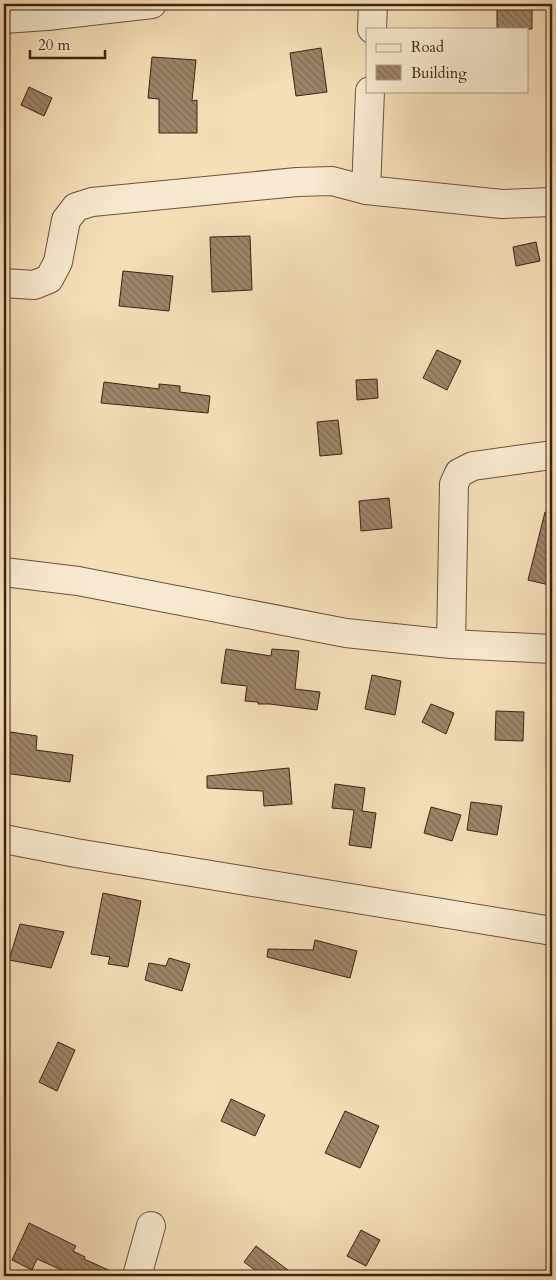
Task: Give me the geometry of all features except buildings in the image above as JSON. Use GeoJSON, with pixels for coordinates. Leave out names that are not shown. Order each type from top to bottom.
{"type":"FeatureCollection","features":[{"type":"Feature","properties":{"kind":"street"},"geometry":{"type":"LineString","coordinates":[[4,19],[152,4]]}},
{"type":"Feature","properties":{"kind":"street"},"geometry":{"type":"LineString","coordinates":[[372,28],[373,4]]}},
{"type":"Feature","properties":{"kind":"street"},"geometry":{"type":"LineString","coordinates":[[366,190],[370,92]]}},
{"type":"Feature","properties":{"kind":"street"},"geometry":{"type":"LineString","coordinates":[[4,283],[34,285],[49,279],[58,262],[66,220],[76,208],[92,202],[297,182],[332,181],[366,190],[502,204],[552,202]]}},
{"type":"Feature","properties":{"kind":"street"},"geometry":{"type":"LineString","coordinates":[[451,644],[454,484],[459,473],[473,466],[552,455]]}},
{"type":"Feature","properties":{"kind":"street"},"geometry":{"type":"LineString","coordinates":[[4,572],[78,581],[346,633],[451,644],[552,649]]}},
{"type":"Feature","properties":{"kind":"street"},"geometry":{"type":"LineString","coordinates":[[4,839],[76,853],[552,931]]}},
{"type":"Feature","properties":{"kind":"street"},"geometry":{"type":"LineString","coordinates":[[137,1276],[152,1226]]}}]}
